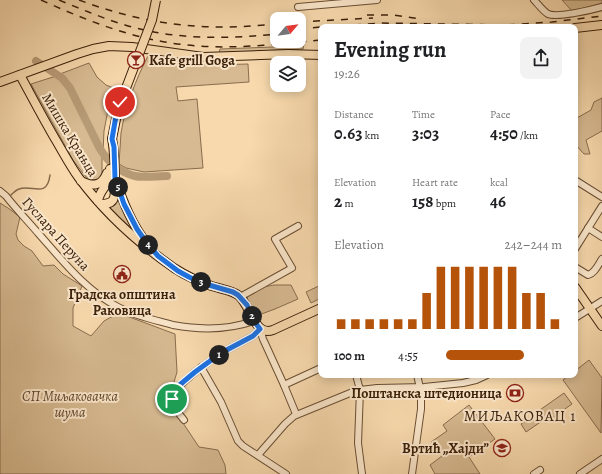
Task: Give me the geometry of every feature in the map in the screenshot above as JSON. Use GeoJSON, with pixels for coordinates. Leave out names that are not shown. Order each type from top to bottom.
{"type":"FeatureCollection","features":[{"type":"Feature","properties":{"kind":"main road"},"geometry":{"type":"LineString","coordinates":[[112,139],[114,147],[114,197],[113,201],[110,203],[100,203],[100,193],[110,179],[109,147],[118,109],[148,32],[156,0]]}},
{"type":"Feature","properties":{"kind":"main road"},"geometry":{"type":"LineString","coordinates":[[578,28],[602,25]]}},
{"type":"Feature","properties":{"kind":"main road"},"geometry":{"type":"LineString","coordinates":[[0,82],[93,49],[115,46],[132,47],[203,58],[288,54],[318,55]]}},
{"type":"Feature","properties":{"kind":"main road","name":"Мишка Крањца"},"geometry":{"type":"LineString","coordinates":[[20,75],[65,156],[81,180],[100,203],[130,234],[173,267],[189,277],[210,286],[233,292],[240,297]]}},
{"type":"Feature","properties":{"kind":"main road"},"geometry":{"type":"LineString","coordinates":[[81,180],[91,185],[99,183],[104,180],[109,166]]}},
{"type":"Feature","properties":{"kind":"main road"},"geometry":{"type":"LineString","coordinates":[[115,178],[124,204],[133,223],[158,256]]}},
{"type":"Feature","properties":{"kind":"main road"},"geometry":{"type":"LineString","coordinates":[[578,291],[602,326]]}},
{"type":"Feature","properties":{"kind":"main road"},"geometry":{"type":"LineString","coordinates":[[240,297],[247,305],[254,320],[262,330],[268,331],[318,309]]}},
{"type":"Feature","properties":{"kind":"street"},"geometry":{"type":"LineString","coordinates":[[298,7],[377,0]]}},
{"type":"Feature","properties":{"kind":"street"},"geometry":{"type":"LineString","coordinates":[[534,0],[546,13],[553,15],[586,11],[602,7]]}},
{"type":"Feature","properties":{"kind":"street"},"geometry":{"type":"LineString","coordinates":[[578,182],[602,197]]}},
{"type":"Feature","properties":{"kind":"street","name":"Гуслара Перуна"},"geometry":{"type":"LineString","coordinates":[[0,191],[69,268],[96,293],[118,307],[134,314],[168,324],[195,328],[213,329],[230,327],[254,320]]}},
{"type":"Feature","properties":{"kind":"street"},"geometry":{"type":"LineString","coordinates":[[578,243],[602,206]]}},
{"type":"Feature","properties":{"kind":"street"},"geometry":{"type":"LineString","coordinates":[[240,297],[292,268],[276,239],[298,226]]}},
{"type":"Feature","properties":{"kind":"street"},"geometry":{"type":"LineString","coordinates":[[588,228],[602,237]]}},
{"type":"Feature","properties":{"kind":"street"},"geometry":{"type":"LineString","coordinates":[[578,269],[590,275],[602,259]]}},
{"type":"Feature","properties":{"kind":"street"},"geometry":{"type":"LineString","coordinates":[[578,316],[602,301]]}},
{"type":"Feature","properties":{"kind":"street"},"geometry":{"type":"LineString","coordinates":[[184,420],[172,405],[173,395],[176,388],[201,367],[226,350],[262,330]]}},
{"type":"Feature","properties":{"kind":"street"},"geometry":{"type":"LineString","coordinates":[[262,330],[263,339],[296,414]]}},
{"type":"Feature","properties":{"kind":"street"},"geometry":{"type":"LineString","coordinates":[[201,367],[221,402],[236,438],[241,444],[286,474]]}},
{"type":"Feature","properties":{"kind":"street"},"geometry":{"type":"LineString","coordinates":[[284,385],[318,369]]}},
{"type":"Feature","properties":{"kind":"street"},"geometry":{"type":"LineString","coordinates":[[357,378],[360,390],[358,443],[362,474]]}},
{"type":"Feature","properties":{"kind":"street"},"geometry":{"type":"LineString","coordinates":[[412,474],[421,409],[421,396],[418,378]]}},
{"type":"Feature","properties":{"kind":"street"},"geometry":{"type":"LineString","coordinates":[[258,455],[285,424],[296,414],[360,390],[420,387],[469,382],[480,378]]}},
{"type":"Feature","properties":{"kind":"street"},"geometry":{"type":"LineString","coordinates":[[580,474],[602,459]]}},
{"type":"Feature","properties":{"kind":"street"},"geometry":{"type":"LineString","coordinates":[[534,474],[540,470]]}},
{"type":"Feature","properties":{"kind":"green space"},"geometry":{"type":"Polygon","coordinates":[[[562,0],[602,0],[602,3],[572,11],[562,0]]]}},
{"type":"Feature","properties":{"kind":"green space"},"geometry":{"type":"Polygon","coordinates":[[[270,47],[303,48],[219,53],[220,49],[270,47]]]}},
{"type":"Feature","properties":{"kind":"green space"},"geometry":{"type":"Polygon","coordinates":[[[148,56],[210,65],[248,64],[249,82],[176,87],[178,101],[197,99],[203,168],[144,172],[126,168],[119,164],[121,133],[125,113],[139,74],[148,56]]]}},
{"type":"Feature","properties":{"kind":"green space"},"geometry":{"type":"Polygon","coordinates":[[[89,63],[97,77],[106,85],[116,89],[108,110],[104,131],[103,152],[78,101],[60,74],[89,63]]]}},
{"type":"Feature","properties":{"kind":"green space"},"geometry":{"type":"Polygon","coordinates":[[[56,76],[69,89],[102,156],[102,175],[99,179],[92,180],[86,177],[73,160],[31,84],[56,76]]]}},
{"type":"Feature","properties":{"kind":"green space"},"geometry":{"type":"Polygon","coordinates":[[[602,98],[602,131],[586,140],[590,154],[584,154],[578,147],[578,117],[591,110],[594,102],[602,98]]]}},
{"type":"Feature","properties":{"kind":"green space"},"geometry":{"type":"Polygon","coordinates":[[[117,195],[138,235],[107,207],[117,195]]]}},
{"type":"Feature","properties":{"kind":"green space","name":"СП Миљаковачка шума"},"geometry":{"type":"Polygon","coordinates":[[[0,203],[20,217],[16,234],[18,240],[32,251],[43,266],[54,265],[63,274],[82,286],[73,308],[73,326],[91,336],[104,321],[113,316],[124,315],[175,334],[177,372],[169,399],[171,410],[181,420],[199,447],[218,450],[225,465],[226,474],[0,474],[0,203]]]}},
{"type":"Feature","properties":{"kind":"green space"},"geometry":{"type":"Polygon","coordinates":[[[274,285],[291,285],[298,299],[256,316],[247,299],[248,295],[254,290],[274,285]]]}},
{"type":"Feature","properties":{"kind":"green space"},"geometry":{"type":"Polygon","coordinates":[[[318,286],[318,300],[311,303],[306,292],[318,286]]]}},
{"type":"Feature","properties":{"kind":"green space"},"geometry":{"type":"Polygon","coordinates":[[[589,360],[602,378],[601,433],[563,380],[565,378],[578,378],[578,369],[589,360]]]}},
{"type":"Feature","properties":{"kind":"green space"},"geometry":{"type":"Polygon","coordinates":[[[564,393],[572,404],[545,423],[537,412],[564,393]]]}},
{"type":"Feature","properties":{"kind":"green space"},"geometry":{"type":"Polygon","coordinates":[[[469,405],[495,439],[469,457],[480,474],[435,474],[430,465],[442,456],[431,442],[447,431],[443,425],[469,405]]]}},
{"type":"Feature","properties":{"kind":"green space"},"geometry":{"type":"Polygon","coordinates":[[[537,414],[542,421],[526,432],[521,424],[537,414]]]}},
{"type":"Feature","properties":{"kind":"waterway"},"geometry":{"type":"LineString","coordinates":[[36,61],[62,78],[70,88],[99,147],[114,165],[124,172],[138,177],[167,176]]}},
{"type":"Feature","properties":{"kind":"waterway"},"geometry":{"type":"LineString","coordinates":[[11,195],[18,189],[42,189],[46,187],[50,175]]}},
{"type":"Feature","properties":{"kind":"railway"},"geometry":{"type":"LineString","coordinates":[[41,0],[94,22],[130,34],[149,39],[187,45],[237,47],[318,40]]}},
{"type":"Feature","properties":{"kind":"railway"},"geometry":{"type":"LineString","coordinates":[[59,0],[116,22],[144,30],[162,33],[200,37],[239,37],[270,35]]}},
{"type":"Feature","properties":{"kind":"railway"},"geometry":{"type":"LineString","coordinates":[[79,0],[134,17],[171,24],[209,27],[270,24]]}},
{"type":"Feature","properties":{"kind":"railway"},"geometry":{"type":"LineString","coordinates":[[367,15],[393,15],[421,19]]}},
{"type":"Feature","properties":{"kind":"railway"},"geometry":{"type":"LineString","coordinates":[[521,24],[602,16]]}},
{"type":"Feature","properties":{"kind":"railway"},"geometry":{"type":"LineString","coordinates":[[306,22],[373,18]]}},
{"type":"Feature","properties":{"kind":"railway"},"geometry":{"type":"LineString","coordinates":[[366,24],[443,24]]}},
{"type":"Feature","properties":{"kind":"railway"},"geometry":{"type":"LineString","coordinates":[[306,28],[318,27]]}},
{"type":"Feature","properties":{"kind":"place","name":"Kafe grill Goga"},"geometry":{"type":"Point","coordinates":[136,60]}},
{"type":"Feature","properties":{"kind":"place","name":"Градска општина Раковица"},"geometry":{"type":"Point","coordinates":[122,274]}},
{"type":"Feature","properties":{"kind":"place","name":"Поштанска штедионица"},"geometry":{"type":"Point","coordinates":[515,393]}},
{"type":"Feature","properties":{"kind":"place","name":"Вртић „Хајди”"},"geometry":{"type":"Point","coordinates":[502,448]}},
{"type":"Feature","properties":{"kind":"district","name":"МИЉАКОВАЦ 1"},"geometry":{"type":"Point","coordinates":[520,416]}},
{"type":"Feature","properties":{"kind":"route"},"geometry":{"type":"LineString","coordinates":[[120,102],[112,139],[114,147],[115,178],[124,204],[137,229],[158,256],[178,271],[202,283],[233,292],[243,299],[260,329],[253,336],[221,353],[195,372],[176,388],[172,399]]}}]}
